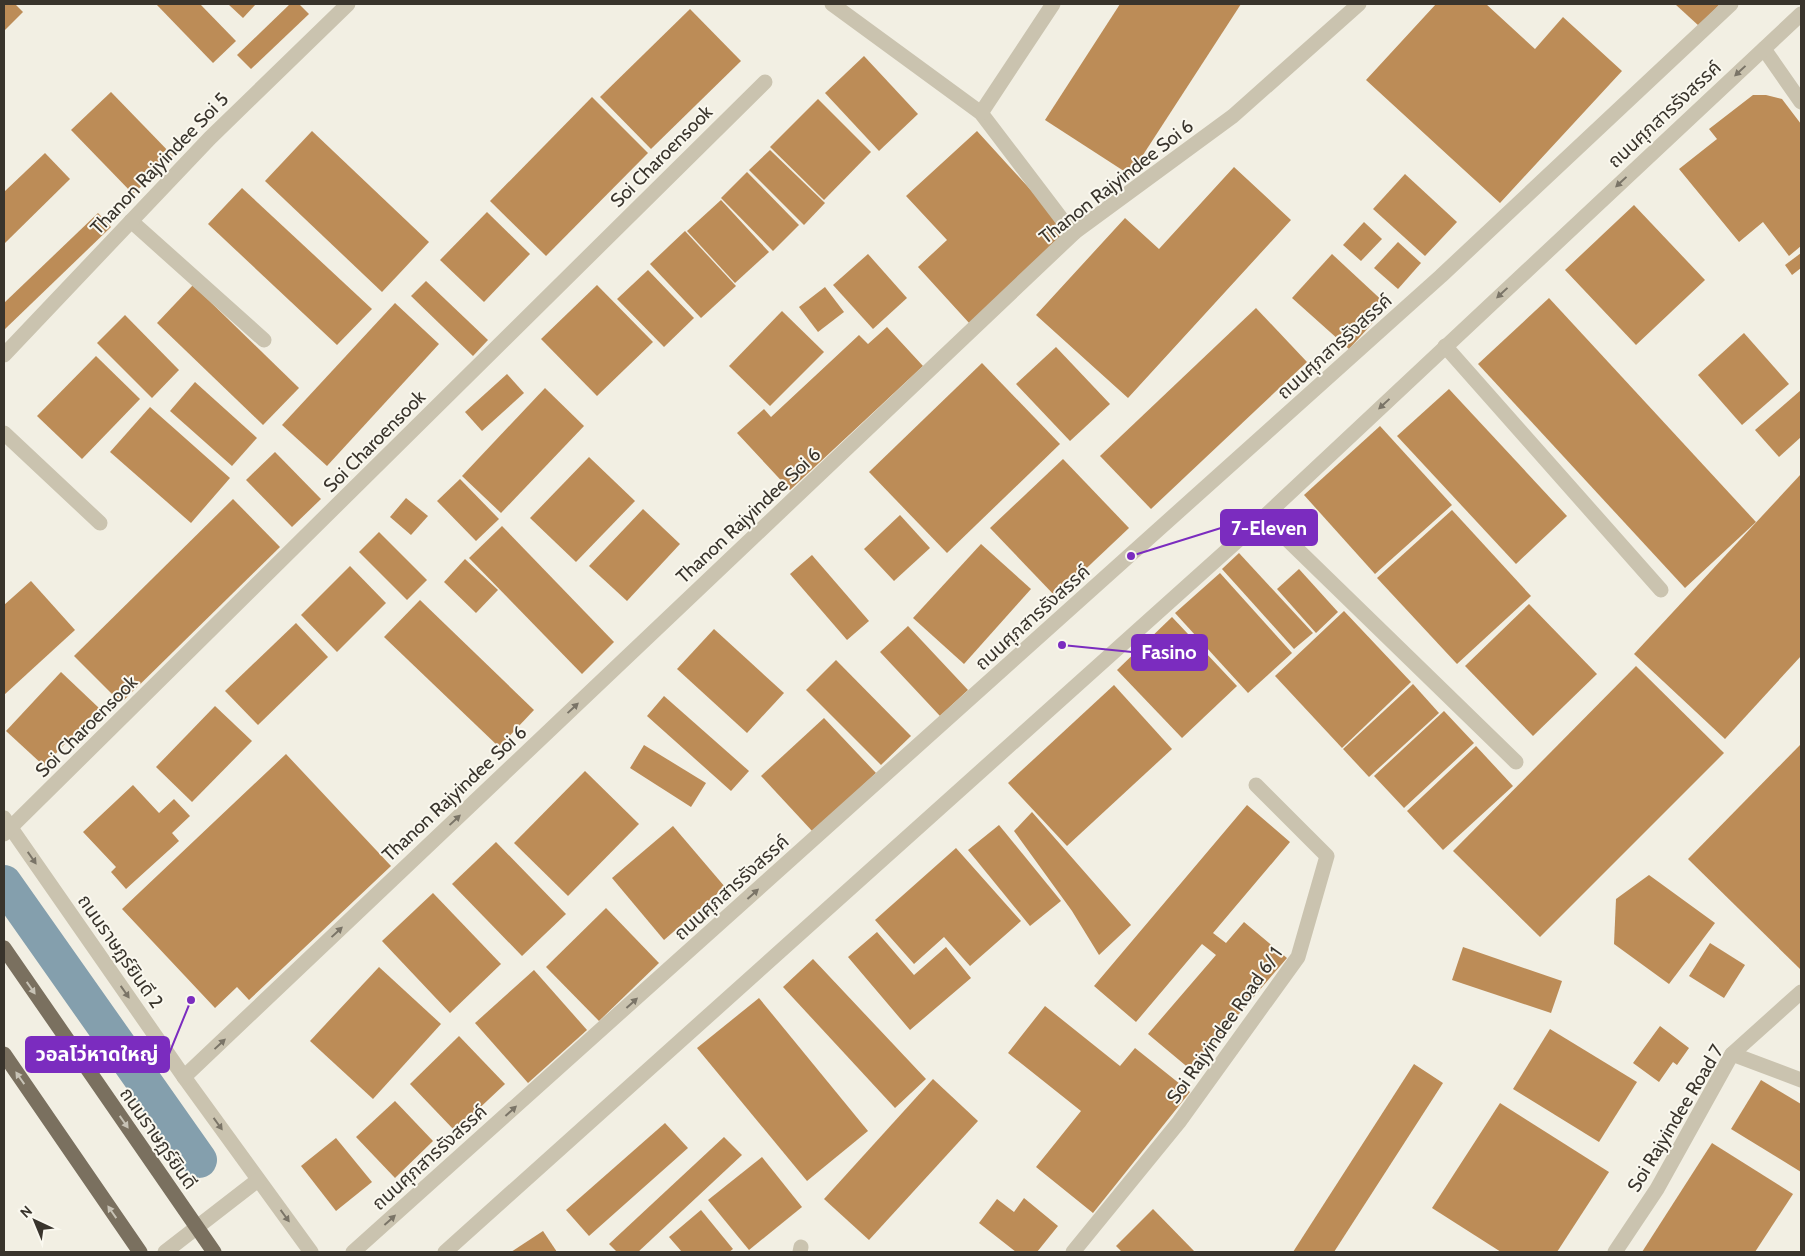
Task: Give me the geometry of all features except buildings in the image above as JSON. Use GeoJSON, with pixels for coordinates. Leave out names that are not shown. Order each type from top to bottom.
{"type":"FeatureCollection","features":[{"type":"Feature","properties":{"kind":"main road","name":"ถนนราษฎร์ยินดี"},"geometry":{"type":"LineString","coordinates":[[4,948],[214,1252]]}},
{"type":"Feature","properties":{"kind":"main road"},"geometry":{"type":"LineString","coordinates":[[4,1054],[140,1252]]}},
{"type":"Feature","properties":{"kind":"street","name":"Thanon Rajyindee Soi 5"},"geometry":{"type":"LineString","coordinates":[[4,355],[210,138],[348,4]]}},
{"type":"Feature","properties":{"kind":"street"},"geometry":{"type":"LineString","coordinates":[[832,4],[981,113],[1067,226],[1075,232]]}},
{"type":"Feature","properties":{"kind":"street"},"geometry":{"type":"LineString","coordinates":[[981,113],[1053,4]]}},
{"type":"Feature","properties":{"kind":"street","name":"Thanon Rajyindee Soi 6"},"geometry":{"type":"LineString","coordinates":[[184,1077],[1075,232],[1233,116],[1359,4]]}},
{"type":"Feature","properties":{"kind":"street","name":"ถนนศุภสารรังสรรค์"},"geometry":{"type":"LineString","coordinates":[[353,1252],[1442,276],[1731,4]]}},
{"type":"Feature","properties":{"kind":"street","name":"ถนนศุภสารรังสรรค์"},"geometry":{"type":"LineString","coordinates":[[445,1252],[1264,517],[1801,14]]}},
{"type":"Feature","properties":{"kind":"street"},"geometry":{"type":"LineString","coordinates":[[1764,49],[1801,102]]}},
{"type":"Feature","properties":{"kind":"street","name":"Soi Charoensook"},"geometry":{"type":"LineString","coordinates":[[6,827],[765,82]]}},
{"type":"Feature","properties":{"kind":"street"},"geometry":{"type":"LineString","coordinates":[[131,221],[264,340]]}},
{"type":"Feature","properties":{"kind":"street"},"geometry":{"type":"LineString","coordinates":[[1445,346],[1661,590]]}},
{"type":"Feature","properties":{"kind":"street"},"geometry":{"type":"LineString","coordinates":[[4,433],[100,523]]}},
{"type":"Feature","properties":{"kind":"street"},"geometry":{"type":"LineString","coordinates":[[1264,517],[1516,762]]}},
{"type":"Feature","properties":{"kind":"street","name":"Soi Rajyindee Road 6/ 1"},"geometry":{"type":"LineString","coordinates":[[1073,1252],[1179,1122],[1298,957],[1327,856],[1256,785]]}},
{"type":"Feature","properties":{"kind":"street","name":"ถนนราษฎร์ยินดี 2"},"geometry":{"type":"LineString","coordinates":[[6,827],[311,1252]]}},
{"type":"Feature","properties":{"kind":"street","name":"Soi Rajyindee Road 7"},"geometry":{"type":"LineString","coordinates":[[1615,1252],[1657,1189],[1732,1054],[1801,992]]}},
{"type":"Feature","properties":{"kind":"street"},"geometry":{"type":"LineString","coordinates":[[1732,1054],[1801,1080]]}},
{"type":"Feature","properties":{"kind":"street"},"geometry":{"type":"LineString","coordinates":[[165,1252],[258,1180]]}},
{"type":"Feature","properties":{"kind":"waterway"},"geometry":{"type":"LineString","coordinates":[[4,883],[199,1160]]}},
{"type":"Feature","properties":{"kind":"place","name":"7-Eleven"},"geometry":{"type":"Point","coordinates":[1131,556]}},
{"type":"Feature","properties":{"kind":"place","name":"Fasino"},"geometry":{"type":"Point","coordinates":[1062,645]}},
{"type":"Feature","properties":{"kind":"place","name":"วอลโว่หาดใหญ่"},"geometry":{"type":"Point","coordinates":[191,1000]}}]}
